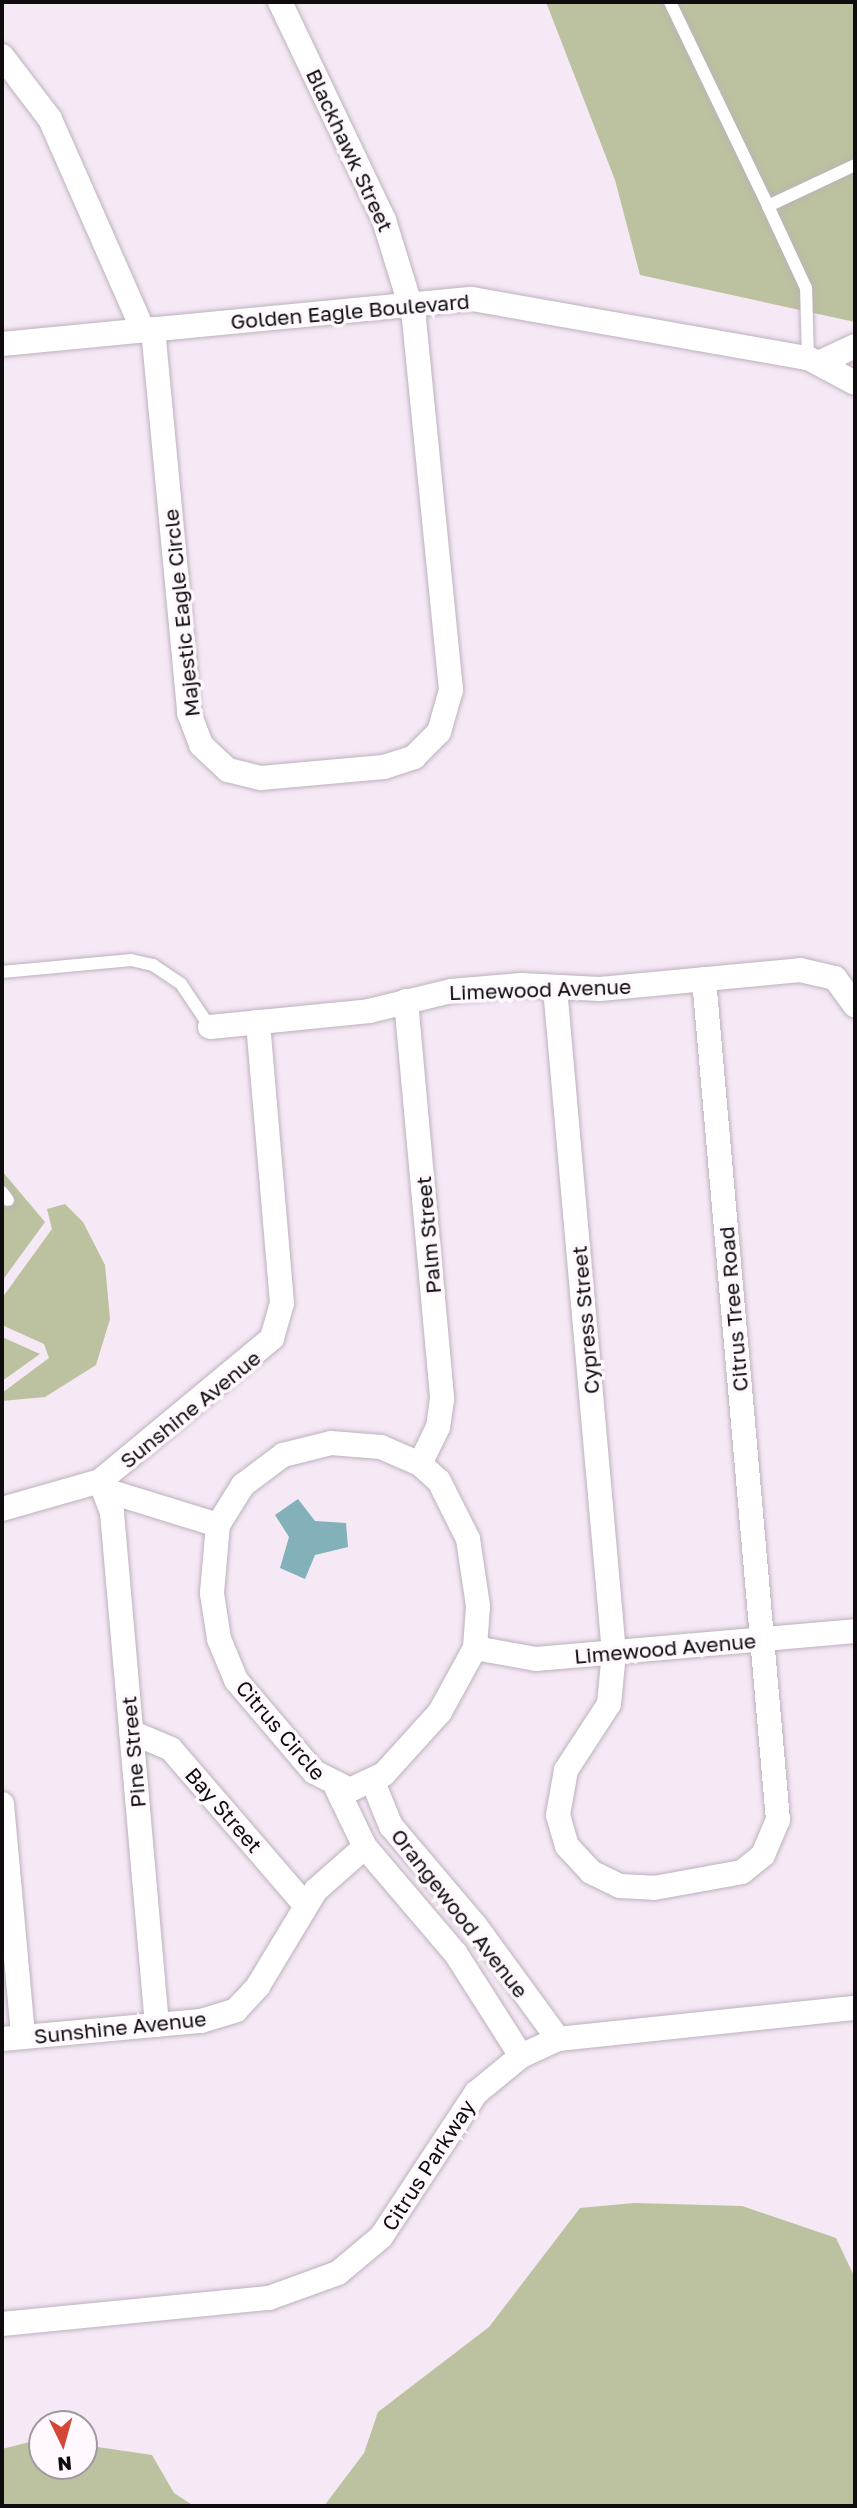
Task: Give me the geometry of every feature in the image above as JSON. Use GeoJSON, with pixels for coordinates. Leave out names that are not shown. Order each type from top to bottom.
{"type":"FeatureCollection","features":[{"type":"Feature","properties":{"kind":"street","name":"Blackhawk Street"},"geometry":{"type":"LineString","coordinates":[[280,2],[384,220],[412,302]]}},
{"type":"Feature","properties":{"kind":"street"},"geometry":{"type":"LineString","coordinates":[[2,56],[50,119],[148,330]]}},
{"type":"Feature","properties":{"kind":"street","name":"Majestic Eagle Circle"},"geometry":{"type":"LineString","coordinates":[[148,330],[189,713],[201,746],[228,770],[261,778],[384,767],[426,748],[447,715],[451,690],[412,302]]}},
{"type":"Feature","properties":{"kind":"street","name":"Golden Eagle Boulevard"},"geometry":{"type":"LineString","coordinates":[[2,344],[412,302],[508,302],[814,360],[855,383]]}},
{"type":"Feature","properties":{"kind":"street"},"geometry":{"type":"LineString","coordinates":[[814,360],[855,346]]}},
{"type":"Feature","properties":{"kind":"street","name":"Limewood Avenue"},"geometry":{"type":"LineString","coordinates":[[210,1027],[369,1011],[406,1001],[474,989],[555,988],[814,971],[844,984],[855,1006]]}},
{"type":"Feature","properties":{"kind":"street","name":"Citrus Tree Road"},"geometry":{"type":"LineString","coordinates":[[614,1653],[603,1719],[560,1783],[561,1832],[577,1860],[605,1881],[677,1886],[742,1872],[763,1855],[775,1833],[763,1639],[704,979]]}},
{"type":"Feature","properties":{"kind":"street","name":"Cypress Street"},"geometry":{"type":"LineString","coordinates":[[555,988],[614,1653]]}},
{"type":"Feature","properties":{"kind":"street","name":"Palm Street"},"geometry":{"type":"LineString","coordinates":[[406,1001],[442,1399],[420,1464]]}},
{"type":"Feature","properties":{"kind":"street","name":"Sunshine Avenue"},"geometry":{"type":"LineString","coordinates":[[2,1509],[104,1486],[265,1347],[277,1328],[281,1288],[258,1022]]}},
{"type":"Feature","properties":{"kind":"street"},"geometry":{"type":"LineString","coordinates":[[104,1486],[218,1525],[261,1468],[307,1446],[381,1447],[420,1464],[452,1499],[468,1539],[478,1606],[475,1648],[440,1712],[373,1782]]}},
{"type":"Feature","properties":{"kind":"street","name":"Pine Street"},"geometry":{"type":"LineString","coordinates":[[104,1486],[131,1732],[157,2025]]}},
{"type":"Feature","properties":{"kind":"street","name":"Citrus Circle"},"geometry":{"type":"LineString","coordinates":[[218,1525],[212,1592],[225,1660],[289,1744],[337,1789],[373,1782]]}},
{"type":"Feature","properties":{"kind":"street","name":"Limewood Avenue"},"geometry":{"type":"LineString","coordinates":[[475,1648],[536,1659],[855,1631]]}},
{"type":"Feature","properties":{"kind":"street","name":"Bay Street"},"geometry":{"type":"LineString","coordinates":[[131,1732],[171,1749],[305,1905]]}},
{"type":"Feature","properties":{"kind":"street","name":"Orangewood Avenue"},"geometry":{"type":"LineString","coordinates":[[373,1782],[391,1826],[467,1914],[558,2039]]}},
{"type":"Feature","properties":{"kind":"street"},"geometry":{"type":"LineString","coordinates":[[337,1789],[365,1847],[444,1938],[522,2056]]}},
{"type":"Feature","properties":{"kind":"street"},"geometry":{"type":"LineString","coordinates":[[2,1804],[13,2038]]}},
{"type":"Feature","properties":{"kind":"street","name":"Sunshine Avenue"},"geometry":{"type":"LineString","coordinates":[[13,2038],[157,2025],[236,2010],[258,1986],[305,1905],[365,1847]]}},
{"type":"Feature","properties":{"kind":"street"},"geometry":{"type":"LineString","coordinates":[[444,1938],[467,1914]]}},
{"type":"Feature","properties":{"kind":"street","name":"Citrus Parkway"},"geometry":{"type":"LineString","coordinates":[[2,2324],[269,2298],[338,2273],[381,2237],[476,2093],[522,2056],[558,2039],[855,2008]]}},
{"type":"Feature","properties":{"kind":"lane"},"geometry":{"type":"LineString","coordinates":[[670,2],[806,288],[814,360]]}},
{"type":"Feature","properties":{"kind":"lane"},"geometry":{"type":"LineString","coordinates":[[768,206],[855,164]]}},
{"type":"Feature","properties":{"kind":"lane"},"geometry":{"type":"LineString","coordinates":[[2,972],[131,960],[153,965],[181,984],[210,1027]]}},
{"type":"Feature","properties":{"kind":"green space"},"geometry":{"type":"Polygon","coordinates":[[[546,2],[855,2],[855,322],[640,275],[615,180],[546,2]]]}},
{"type":"Feature","properties":{"kind":"green space"},"geometry":{"type":"Polygon","coordinates":[[[2,1171],[45,1222],[2,1281],[2,1171]]]}},
{"type":"Feature","properties":{"kind":"green space"},"geometry":{"type":"Polygon","coordinates":[[[65,1204],[83,1222],[105,1265],[110,1319],[96,1365],[45,1397],[2,1401],[2,1393],[49,1358],[44,1344],[2,1325],[2,1298],[52,1229],[47,1209],[65,1204]]]}},
{"type":"Feature","properties":{"kind":"green space"},"geometry":{"type":"Polygon","coordinates":[[[2,1337],[40,1354],[2,1381],[2,1337]]]}},
{"type":"Feature","properties":{"kind":"green space"},"geometry":{"type":"Polygon","coordinates":[[[634,2203],[742,2206],[836,2238],[855,2278],[855,2506],[324,2506],[364,2453],[378,2412],[489,2327],[580,2208],[634,2203]]]}},
{"type":"Feature","properties":{"kind":"green space"},"geometry":{"type":"Polygon","coordinates":[[[28,2442],[28,2480],[98,2480],[98,2447],[152,2455],[174,2493],[194,2506],[2,2506],[2,2449],[28,2442]]]}},
{"type":"Feature","properties":{"kind":"water"},"geometry":{"type":"Polygon","coordinates":[[[298,1499],[315,1521],[346,1523],[348,1547],[315,1555],[305,1579],[280,1568],[289,1537],[275,1515],[298,1499]]]}}]}
